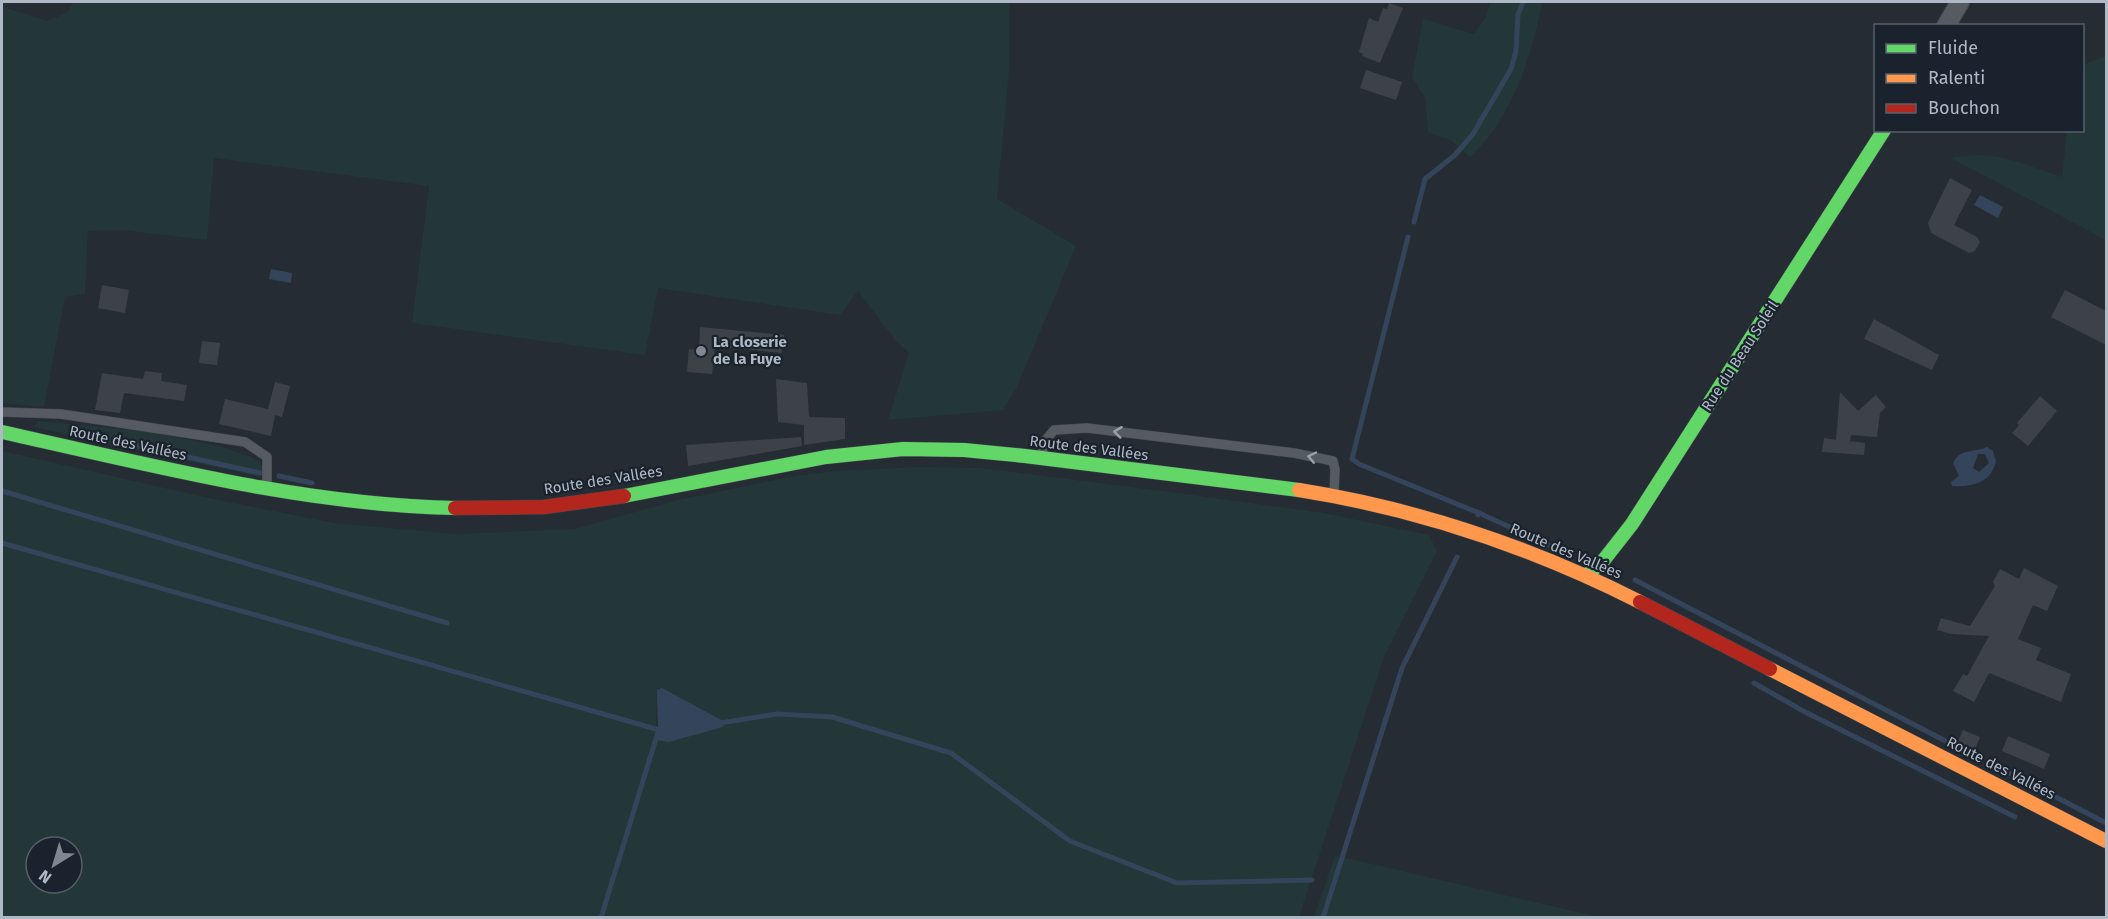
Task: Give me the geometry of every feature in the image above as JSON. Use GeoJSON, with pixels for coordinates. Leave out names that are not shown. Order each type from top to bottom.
{"type":"FeatureCollection","features":[{"type":"Feature","properties":{"kind":"main road","name":"Rue du Beau Soleil"},"geometry":{"type":"LineString","coordinates":[[1587,575],[1603,561],[1632,524],[1883,132]]}},
{"type":"Feature","properties":{"kind":"main road","name":"Route des Vallées"},"geometry":{"type":"LineString","coordinates":[[2,432],[267,489],[337,501],[405,508],[502,509],[575,503],[786,463],[876,451],[933,449],[1041,458],[1334,498],[1405,511],[1461,526],[1510,543],[1587,575],[2106,841]]}},
{"type":"Feature","properties":{"kind":"street"},"geometry":{"type":"LineString","coordinates":[[1947,24],[1960,2]]}},
{"type":"Feature","properties":{"kind":"lane"},"geometry":{"type":"LineString","coordinates":[[2,412],[61,414],[245,442],[267,457],[267,489]]}},
{"type":"Feature","properties":{"kind":"lane"},"geometry":{"type":"LineString","coordinates":[[1041,458],[1045,441],[1054,430],[1088,428],[1294,453],[1333,461],[1334,498]]}},
{"type":"Feature","properties":{"kind":"shaded area"},"geometry":{"type":"Polygon","coordinates":[[[2,2],[4,2],[3,7],[48,21],[68,12],[73,2],[1009,2],[1009,71],[997,199],[1076,246],[1017,387],[1003,410],[888,420],[909,353],[895,340],[858,291],[840,315],[658,288],[645,355],[412,323],[429,186],[214,158],[207,240],[123,230],[88,231],[85,294],[65,297],[44,407],[2,403],[2,2]]]}},
{"type":"Feature","properties":{"kind":"shaded area"},"geometry":{"type":"Polygon","coordinates":[[[1491,2],[1542,2],[1533,43],[1518,86],[1497,125],[1470,157],[1452,141],[1428,132],[1425,98],[1412,77],[1423,19],[1474,34],[1485,18],[1491,2]]]}},
{"type":"Feature","properties":{"kind":"shaded area"},"geometry":{"type":"Polygon","coordinates":[[[2106,56],[2106,240],[1951,158],[1995,156],[2062,177],[2067,132],[2084,132],[2085,64],[2106,56]]]}},
{"type":"Feature","properties":{"kind":"shaded area"},"geometry":{"type":"Polygon","coordinates":[[[38,421],[151,432],[223,447],[254,458],[261,464],[263,474],[261,477],[34,427],[38,421]]]}},
{"type":"Feature","properties":{"kind":"shaded area"},"geometry":{"type":"Polygon","coordinates":[[[2,451],[209,498],[334,523],[456,534],[575,529],[678,500],[795,476],[836,471],[918,467],[981,468],[1178,493],[1324,513],[1429,535],[1437,551],[1384,657],[1299,917],[2,918],[2,451]],[[657,691],[656,740],[669,742],[723,726],[657,691]]]}},
{"type":"Feature","properties":{"kind":"shaded area"},"geometry":{"type":"Polygon","coordinates":[[[1335,856],[1351,859],[1599,917],[1314,917],[1335,856]]]}},
{"type":"Feature","properties":{"kind":"water"},"geometry":{"type":"Polygon","coordinates":[[[1980,195],[2003,207],[1998,218],[1974,205],[1980,195]]]}},
{"type":"Feature","properties":{"kind":"water"},"geometry":{"type":"Polygon","coordinates":[[[271,269],[292,273],[291,283],[269,279],[271,269]]]}},
{"type":"Feature","properties":{"kind":"water"},"geometry":{"type":"Polygon","coordinates":[[[1987,447],[1993,451],[1996,461],[1990,474],[1974,484],[1952,486],[1951,482],[1959,476],[1953,463],[1956,458],[1963,453],[1987,447]],[[1978,454],[1973,468],[1979,472],[1989,463],[1985,454],[1978,454]]]}},
{"type":"Feature","properties":{"kind":"water"},"geometry":{"type":"Polygon","coordinates":[[[662,688],[725,722],[723,727],[669,742],[656,740],[658,732],[657,690],[662,688]]]}},
{"type":"Feature","properties":{"kind":"building"},"geometry":{"type":"Polygon","coordinates":[[[1389,3],[1403,8],[1380,63],[1362,56],[1363,54],[1359,52],[1369,18],[1378,22],[1383,8],[1387,9],[1389,3]]]}},
{"type":"Feature","properties":{"kind":"building"},"geometry":{"type":"Polygon","coordinates":[[[1366,70],[1402,82],[1396,100],[1360,88],[1366,70]]]}},
{"type":"Feature","properties":{"kind":"building"},"geometry":{"type":"Polygon","coordinates":[[[1950,178],[1972,190],[1954,225],[1977,237],[1980,242],[1975,251],[1969,253],[1931,233],[1928,223],[1950,178]]]}},
{"type":"Feature","properties":{"kind":"building"},"geometry":{"type":"Polygon","coordinates":[[[102,285],[129,290],[125,313],[98,308],[102,285]]]}},
{"type":"Feature","properties":{"kind":"building"},"geometry":{"type":"Polygon","coordinates":[[[2065,290],[2106,311],[2106,345],[2051,317],[2065,290]]]}},
{"type":"Feature","properties":{"kind":"building"},"geometry":{"type":"Polygon","coordinates":[[[1874,319],[1939,355],[1932,370],[1864,339],[1874,319]]]}},
{"type":"Feature","properties":{"kind":"building","name":"La closerie de la Fuye"},"geometry":{"type":"Polygon","coordinates":[[[700,327],[784,335],[782,353],[715,346],[712,374],[687,372],[689,349],[699,350],[700,327]]]}},
{"type":"Feature","properties":{"kind":"building"},"geometry":{"type":"Polygon","coordinates":[[[202,341],[220,343],[217,365],[199,363],[202,341]]]}},
{"type":"Feature","properties":{"kind":"building"},"geometry":{"type":"Polygon","coordinates":[[[145,371],[162,373],[161,381],[187,385],[184,401],[124,393],[120,413],[95,410],[102,373],[143,379],[145,371]]]}},
{"type":"Feature","properties":{"kind":"building"},"geometry":{"type":"Polygon","coordinates":[[[776,379],[807,383],[809,417],[845,418],[845,439],[804,445],[804,425],[778,422],[776,379]]]}},
{"type":"Feature","properties":{"kind":"building"},"geometry":{"type":"Polygon","coordinates":[[[275,382],[290,386],[282,417],[275,415],[271,436],[219,424],[225,399],[268,409],[275,382]]]}},
{"type":"Feature","properties":{"kind":"building"},"geometry":{"type":"Polygon","coordinates":[[[1840,392],[1858,411],[1876,395],[1886,407],[1880,413],[1877,437],[1851,435],[1850,441],[1865,443],[1864,455],[1822,452],[1824,438],[1836,440],[1840,392]]]}},
{"type":"Feature","properties":{"kind":"building"},"geometry":{"type":"Polygon","coordinates":[[[2040,396],[2057,411],[2028,446],[2012,433],[2019,425],[2017,423],[2040,396]]]}},
{"type":"Feature","properties":{"kind":"building"},"geometry":{"type":"Polygon","coordinates":[[[801,437],[802,446],[688,466],[686,445],[801,437]]]}},
{"type":"Feature","properties":{"kind":"building"},"geometry":{"type":"Polygon","coordinates":[[[2024,568],[2058,586],[2047,611],[2033,605],[2018,639],[2041,648],[2036,660],[2071,674],[2061,702],[1989,673],[1974,702],[1953,691],[1963,674],[1967,676],[1989,636],[1951,634],[1937,630],[1941,618],[1970,626],[1995,586],[1993,582],[2000,569],[2019,579],[2024,568]]]}},
{"type":"Feature","properties":{"kind":"building"},"geometry":{"type":"Polygon","coordinates":[[[1963,730],[1980,737],[1974,752],[1957,744],[1963,730]]]}},
{"type":"Feature","properties":{"kind":"building"},"geometry":{"type":"Polygon","coordinates":[[[2008,736],[2050,754],[2044,769],[2002,751],[2008,736]]]}},
{"type":"Feature","properties":{"kind":"waterway"},"geometry":{"type":"LineString","coordinates":[[1414,222],[1425,179],[1455,155],[1473,134],[1511,69],[1516,51],[1518,14],[1523,2]]}},
{"type":"Feature","properties":{"kind":"waterway"},"geometry":{"type":"LineString","coordinates":[[1408,237],[1352,459],[1359,464],[1479,513],[1478,515]]}},
{"type":"Feature","properties":{"kind":"waterway"},"geometry":{"type":"LineString","coordinates":[[115,441],[260,473]]}},
{"type":"Feature","properties":{"kind":"waterway"},"geometry":{"type":"LineString","coordinates":[[279,476],[312,483]]}},
{"type":"Feature","properties":{"kind":"waterway"},"geometry":{"type":"LineString","coordinates":[[2,491],[447,623]]}},
{"type":"Feature","properties":{"kind":"waterway"},"geometry":{"type":"LineString","coordinates":[[1479,513],[1560,550]]}},
{"type":"Feature","properties":{"kind":"waterway"},"geometry":{"type":"LineString","coordinates":[[2,543],[663,731]]}},
{"type":"Feature","properties":{"kind":"waterway"},"geometry":{"type":"LineString","coordinates":[[1323,918],[1402,668],[1457,557]]}},
{"type":"Feature","properties":{"kind":"waterway"},"geometry":{"type":"LineString","coordinates":[[1635,580],[1963,750]]}},
{"type":"Feature","properties":{"kind":"waterway"},"geometry":{"type":"LineString","coordinates":[[1754,683],[1805,712],[2015,817]]}},
{"type":"Feature","properties":{"kind":"waterway"},"geometry":{"type":"LineString","coordinates":[[720,723],[777,714],[832,717],[951,753],[1070,841],[1177,883],[1312,880]]}},
{"type":"Feature","properties":{"kind":"waterway"},"geometry":{"type":"LineString","coordinates":[[601,918],[658,732]]}},
{"type":"Feature","properties":{"kind":"waterway"},"geometry":{"type":"LineString","coordinates":[[1996,766],[2106,823]]}},
{"type":"Feature","properties":{"kind":"traffic: fast"},"geometry":{"type":"LineString","coordinates":[[1587,575],[1603,561],[1632,524],[1883,132]]}},
{"type":"Feature","properties":{"kind":"traffic: fast"},"geometry":{"type":"LineString","coordinates":[[2,432],[170,470],[284,491],[341,500],[455,508]]}},
{"type":"Feature","properties":{"kind":"traffic: fast"},"geometry":{"type":"LineString","coordinates":[[624,496],[826,457],[903,449],[964,450],[1025,456],[1299,490]]}},
{"type":"Feature","properties":{"kind":"traffic: slow"},"geometry":{"type":"LineString","coordinates":[[1299,490],[1388,508],[1474,533],[1558,564],[1640,602]]}},
{"type":"Feature","properties":{"kind":"traffic: slow"},"geometry":{"type":"LineString","coordinates":[[1770,669],[2106,841]]}},
{"type":"Feature","properties":{"kind":"traffic: jam"},"geometry":{"type":"LineString","coordinates":[[455,508],[544,507],[624,496]]}},
{"type":"Feature","properties":{"kind":"traffic: jam"},"geometry":{"type":"LineString","coordinates":[[1640,602],[1770,669]]}},
{"type":"Feature","properties":{"kind":"place","name":"La closerie de la Fuye"},"geometry":{"type":"Point","coordinates":[701,351]}}]}
